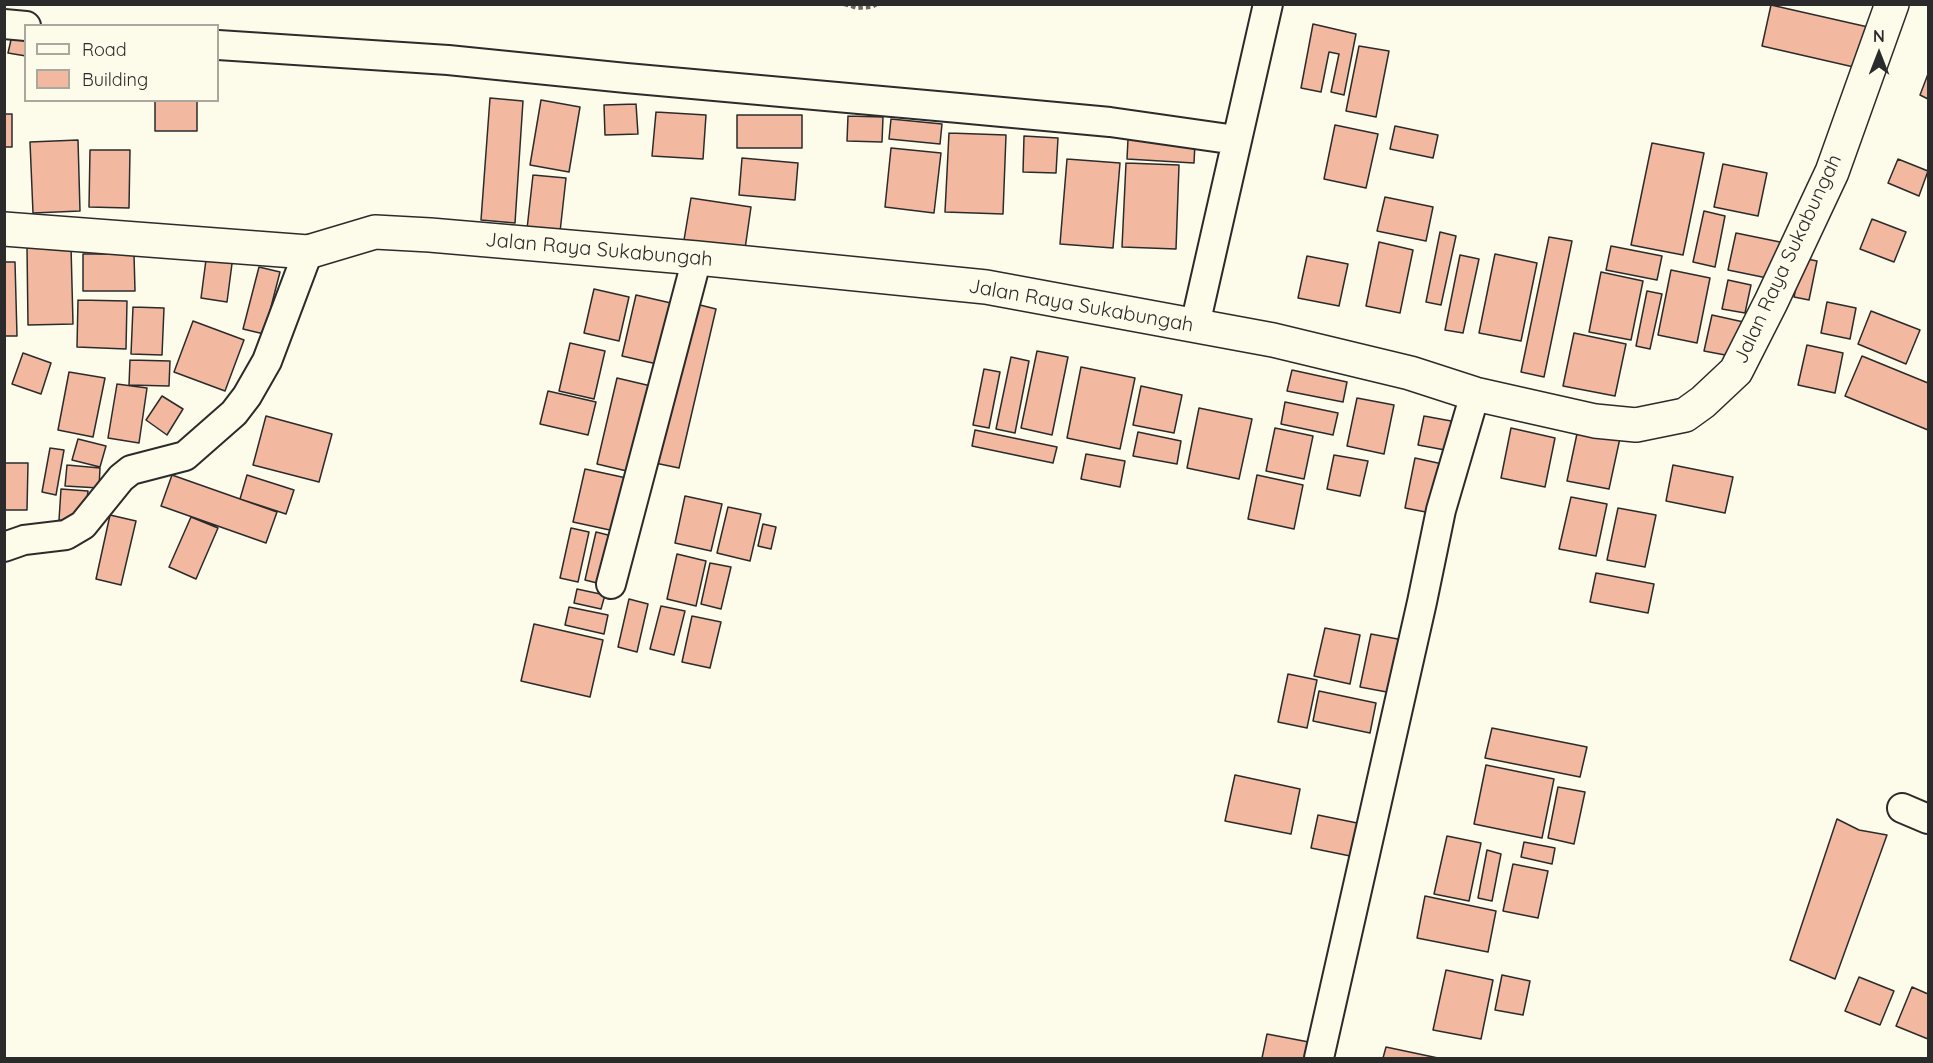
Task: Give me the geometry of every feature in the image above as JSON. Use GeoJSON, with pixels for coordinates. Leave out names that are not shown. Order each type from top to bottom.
{"type":"FeatureCollection","features":[{"type":"Feature","properties":{"kind":"street"},"geometry":{"type":"LineString","coordinates":[[1195,325],[1268,4]]}},
{"type":"Feature","properties":{"kind":"street","name":"Jalan Raya Sukabungah"},"geometry":{"type":"LineString","coordinates":[[4,229],[308,252],[375,232],[462,237],[986,287],[1296,345],[1410,373],[1475,394],[1595,421],[1636,425],[1684,415],[1703,402],[1736,371],[1832,172],[1892,4]]}},
{"type":"Feature","properties":{"kind":"street"},"geometry":{"type":"LineString","coordinates":[[4,24],[24,26]]}},
{"type":"Feature","properties":{"kind":"street"},"geometry":{"type":"LineString","coordinates":[[219,45],[448,60],[1110,122],[1236,140]]}},
{"type":"Feature","properties":{"kind":"street"},"geometry":{"type":"LineString","coordinates":[[4,547],[24,540],[66,536],[84,525],[121,478],[131,470],[185,456],[234,412],[247,396],[267,361],[308,252]]}},
{"type":"Feature","properties":{"kind":"street"},"geometry":{"type":"LineString","coordinates":[[611,584],[697,258]]}},
{"type":"Feature","properties":{"kind":"street"},"geometry":{"type":"LineString","coordinates":[[1319,1059],[1441,510],[1475,394]]}},
{"type":"Feature","properties":{"kind":"street"},"geometry":{"type":"LineString","coordinates":[[1902,808],[1929,819]]}},
{"type":"Feature","properties":{"kind":"path"},"geometry":{"type":"LineString","coordinates":[[844,4],[857,8],[872,7],[877,4]]}},
{"type":"Feature","properties":{"kind":"building"},"geometry":{"type":"Polygon","coordinates":[[[1771,5],[1868,27],[1858,68],[1762,46],[1771,5]]]}},
{"type":"Feature","properties":{"kind":"building"},"geometry":{"type":"Polygon","coordinates":[[[1313,24],[1356,34],[1344,95],[1331,92],[1339,54],[1329,52],[1321,92],[1301,88],[1313,24]]]}},
{"type":"Feature","properties":{"kind":"building"},"geometry":{"type":"Polygon","coordinates":[[[13,31],[24,33],[24,56],[8,53],[13,31]]]}},
{"type":"Feature","properties":{"kind":"building"},"geometry":{"type":"Polygon","coordinates":[[[1359,46],[1389,51],[1376,117],[1346,111],[1359,46]]]}},
{"type":"Feature","properties":{"kind":"building"},"geometry":{"type":"Polygon","coordinates":[[[1928,74],[1928,99],[1920,95],[1928,74]]]}},
{"type":"Feature","properties":{"kind":"building"},"geometry":{"type":"Polygon","coordinates":[[[490,98],[523,101],[515,223],[481,220],[490,98]]]}},
{"type":"Feature","properties":{"kind":"building"},"geometry":{"type":"Polygon","coordinates":[[[541,100],[580,107],[569,172],[530,165],[541,100]]]}},
{"type":"Feature","properties":{"kind":"building"},"geometry":{"type":"Polygon","coordinates":[[[155,102],[197,102],[197,131],[155,131],[155,102]]]}},
{"type":"Feature","properties":{"kind":"building"},"geometry":{"type":"Polygon","coordinates":[[[636,104],[638,134],[605,135],[604,105],[636,104]]]}},
{"type":"Feature","properties":{"kind":"building"},"geometry":{"type":"Polygon","coordinates":[[[656,112],[706,115],[703,159],[652,156],[656,112]]]}},
{"type":"Feature","properties":{"kind":"building"},"geometry":{"type":"Polygon","coordinates":[[[4,114],[12,114],[12,147],[4,147],[4,114]]]}},
{"type":"Feature","properties":{"kind":"building"},"geometry":{"type":"Polygon","coordinates":[[[737,115],[802,115],[802,148],[737,148],[737,115]]]}},
{"type":"Feature","properties":{"kind":"building"},"geometry":{"type":"Polygon","coordinates":[[[848,116],[883,117],[882,142],[847,141],[848,116]]]}},
{"type":"Feature","properties":{"kind":"building"},"geometry":{"type":"Polygon","coordinates":[[[891,119],[942,124],[940,144],[889,139],[891,119]]]}},
{"type":"Feature","properties":{"kind":"building"},"geometry":{"type":"Polygon","coordinates":[[[1335,125],[1378,134],[1366,188],[1324,179],[1335,125]]]}},
{"type":"Feature","properties":{"kind":"building"},"geometry":{"type":"Polygon","coordinates":[[[1395,126],[1438,135],[1433,158],[1390,149],[1395,126]]]}},
{"type":"Feature","properties":{"kind":"building"},"geometry":{"type":"Polygon","coordinates":[[[949,133],[1006,135],[1003,214],[945,212],[949,133]]]}},
{"type":"Feature","properties":{"kind":"building"},"geometry":{"type":"Polygon","coordinates":[[[1024,136],[1058,138],[1056,173],[1023,172],[1024,136]]]}},
{"type":"Feature","properties":{"kind":"building"},"geometry":{"type":"Polygon","coordinates":[[[1128,139],[1195,143],[1194,163],[1127,159],[1128,139]]]}},
{"type":"Feature","properties":{"kind":"building"},"geometry":{"type":"Polygon","coordinates":[[[78,140],[80,211],[33,213],[30,142],[78,140]]]}},
{"type":"Feature","properties":{"kind":"building"},"geometry":{"type":"Polygon","coordinates":[[[1652,143],[1704,153],[1683,255],[1631,245],[1652,143]]]}},
{"type":"Feature","properties":{"kind":"building"},"geometry":{"type":"Polygon","coordinates":[[[891,148],[941,153],[934,213],[885,207],[891,148]]]}},
{"type":"Feature","properties":{"kind":"building"},"geometry":{"type":"Polygon","coordinates":[[[90,150],[130,150],[129,208],[89,207],[90,150]]]}},
{"type":"Feature","properties":{"kind":"building"},"geometry":{"type":"Polygon","coordinates":[[[742,158],[798,163],[795,200],[739,195],[742,158]]]}},
{"type":"Feature","properties":{"kind":"building"},"geometry":{"type":"Polygon","coordinates":[[[1067,159],[1120,163],[1113,248],[1060,244],[1067,159]]]}},
{"type":"Feature","properties":{"kind":"building"},"geometry":{"type":"Polygon","coordinates":[[[1898,159],[1928,171],[1919,196],[1888,183],[1898,159]]]}},
{"type":"Feature","properties":{"kind":"building"},"geometry":{"type":"Polygon","coordinates":[[[1126,163],[1179,165],[1176,249],[1122,247],[1126,163]]]}},
{"type":"Feature","properties":{"kind":"building"},"geometry":{"type":"Polygon","coordinates":[[[1723,164],[1767,173],[1758,216],[1714,207],[1723,164]]]}},
{"type":"Feature","properties":{"kind":"building"},"geometry":{"type":"Polygon","coordinates":[[[533,175],[566,178],[560,232],[527,229],[533,175]]]}},
{"type":"Feature","properties":{"kind":"building"},"geometry":{"type":"Polygon","coordinates":[[[1385,197],[1433,207],[1426,241],[1377,231],[1385,197]]]}},
{"type":"Feature","properties":{"kind":"building"},"geometry":{"type":"Polygon","coordinates":[[[691,198],[751,207],[745,249],[684,240],[691,198]]]}},
{"type":"Feature","properties":{"kind":"building"},"geometry":{"type":"Polygon","coordinates":[[[1704,211],[1725,216],[1715,267],[1693,262],[1704,211]]]}},
{"type":"Feature","properties":{"kind":"building"},"geometry":{"type":"Polygon","coordinates":[[[1872,219],[1906,232],[1894,262],[1860,249],[1872,219]]]}},
{"type":"Feature","properties":{"kind":"building"},"geometry":{"type":"Polygon","coordinates":[[[1440,232],[1456,236],[1441,305],[1426,302],[1440,232]]]}},
{"type":"Feature","properties":{"kind":"building"},"geometry":{"type":"Polygon","coordinates":[[[1736,233],[1780,242],[1772,279],[1728,270],[1736,233]]]}},
{"type":"Feature","properties":{"kind":"building"},"geometry":{"type":"Polygon","coordinates":[[[1549,237],[1572,241],[1544,377],[1521,372],[1549,237]]]}},
{"type":"Feature","properties":{"kind":"building"},"geometry":{"type":"Polygon","coordinates":[[[1379,242],[1413,250],[1400,313],[1366,306],[1379,242]]]}},
{"type":"Feature","properties":{"kind":"building"},"geometry":{"type":"Polygon","coordinates":[[[71,246],[73,324],[28,325],[27,247],[71,246]]]}},
{"type":"Feature","properties":{"kind":"building"},"geometry":{"type":"Polygon","coordinates":[[[1611,246],[1662,256],[1657,280],[1606,270],[1611,246]]]}},
{"type":"Feature","properties":{"kind":"building"},"geometry":{"type":"Polygon","coordinates":[[[207,252],[233,256],[227,302],[201,298],[207,252]]]}},
{"type":"Feature","properties":{"kind":"building"},"geometry":{"type":"Polygon","coordinates":[[[83,254],[134,254],[135,291],[83,291],[83,254]]]}},
{"type":"Feature","properties":{"kind":"building"},"geometry":{"type":"Polygon","coordinates":[[[1495,254],[1537,263],[1521,341],[1479,333],[1495,254]]]}},
{"type":"Feature","properties":{"kind":"building"},"geometry":{"type":"Polygon","coordinates":[[[1460,255],[1479,259],[1463,333],[1445,330],[1460,255]]]}},
{"type":"Feature","properties":{"kind":"building"},"geometry":{"type":"Polygon","coordinates":[[[1307,256],[1348,264],[1339,306],[1298,298],[1307,256]]]}},
{"type":"Feature","properties":{"kind":"building"},"geometry":{"type":"Polygon","coordinates":[[[1802,258],[1817,261],[1809,300],[1794,297],[1802,258]]]}},
{"type":"Feature","properties":{"kind":"building"},"geometry":{"type":"Polygon","coordinates":[[[4,262],[15,262],[17,336],[4,336],[4,262]]]}},
{"type":"Feature","properties":{"kind":"building"},"geometry":{"type":"Polygon","coordinates":[[[259,267],[280,272],[264,334],[243,329],[259,267]]]}},
{"type":"Feature","properties":{"kind":"building"},"geometry":{"type":"Polygon","coordinates":[[[1671,270],[1710,278],[1697,343],[1658,335],[1671,270]]]}},
{"type":"Feature","properties":{"kind":"building"},"geometry":{"type":"Polygon","coordinates":[[[1601,272],[1643,281],[1631,340],[1589,332],[1601,272]]]}},
{"type":"Feature","properties":{"kind":"building"},"geometry":{"type":"Polygon","coordinates":[[[1728,280],[1751,285],[1745,313],[1722,309],[1728,280]]]}},
{"type":"Feature","properties":{"kind":"building"},"geometry":{"type":"Polygon","coordinates":[[[594,289],[629,297],[619,341],[584,333],[594,289]]]}},
{"type":"Feature","properties":{"kind":"building"},"geometry":{"type":"Polygon","coordinates":[[[1647,291],[1662,294],[1650,349],[1636,346],[1647,291]]]}},
{"type":"Feature","properties":{"kind":"building"},"geometry":{"type":"Polygon","coordinates":[[[636,295],[671,303],[657,364],[622,356],[636,295]]]}},
{"type":"Feature","properties":{"kind":"building"},"geometry":{"type":"Polygon","coordinates":[[[78,300],[127,301],[126,349],[77,347],[78,300]]]}},
{"type":"Feature","properties":{"kind":"building"},"geometry":{"type":"Polygon","coordinates":[[[1827,302],[1856,308],[1850,339],[1821,333],[1827,302]]]}},
{"type":"Feature","properties":{"kind":"building"},"geometry":{"type":"Polygon","coordinates":[[[692,303],[716,309],[679,468],[655,463],[692,303]]]}},
{"type":"Feature","properties":{"kind":"building"},"geometry":{"type":"Polygon","coordinates":[[[133,307],[164,308],[162,355],[131,354],[133,307]]]}},
{"type":"Feature","properties":{"kind":"building"},"geometry":{"type":"Polygon","coordinates":[[[1871,311],[1920,330],[1906,364],[1858,344],[1871,311]]]}},
{"type":"Feature","properties":{"kind":"building"},"geometry":{"type":"Polygon","coordinates":[[[1712,315],[1748,323],[1741,358],[1704,351],[1712,315]]]}},
{"type":"Feature","properties":{"kind":"building"},"geometry":{"type":"Polygon","coordinates":[[[193,321],[244,340],[225,391],[174,372],[193,321]]]}},
{"type":"Feature","properties":{"kind":"building"},"geometry":{"type":"Polygon","coordinates":[[[1574,333],[1626,344],[1615,396],[1563,386],[1574,333]]]}},
{"type":"Feature","properties":{"kind":"building"},"geometry":{"type":"Polygon","coordinates":[[[570,343],[605,351],[594,399],[559,391],[570,343]]]}},
{"type":"Feature","properties":{"kind":"building"},"geometry":{"type":"Polygon","coordinates":[[[1807,345],[1843,353],[1835,393],[1798,385],[1807,345]]]}},
{"type":"Feature","properties":{"kind":"building"},"geometry":{"type":"Polygon","coordinates":[[[1037,351],[1068,357],[1052,435],[1021,428],[1037,351]]]}},
{"type":"Feature","properties":{"kind":"building"},"geometry":{"type":"Polygon","coordinates":[[[23,353],[51,363],[41,394],[12,384],[23,353]]]}},
{"type":"Feature","properties":{"kind":"building"},"geometry":{"type":"Polygon","coordinates":[[[1862,356],[1928,383],[1928,430],[1845,396],[1862,356]]]}},
{"type":"Feature","properties":{"kind":"building"},"geometry":{"type":"Polygon","coordinates":[[[1011,357],[1029,361],[1015,433],[996,429],[1011,357]]]}},
{"type":"Feature","properties":{"kind":"building"},"geometry":{"type":"Polygon","coordinates":[[[130,360],[170,361],[169,386],[129,385],[130,360]]]}},
{"type":"Feature","properties":{"kind":"building"},"geometry":{"type":"Polygon","coordinates":[[[1081,367],[1135,378],[1120,449],[1067,438],[1081,367]]]}},
{"type":"Feature","properties":{"kind":"building"},"geometry":{"type":"Polygon","coordinates":[[[984,369],[1000,372],[989,428],[973,425],[984,369]]]}},
{"type":"Feature","properties":{"kind":"building"},"geometry":{"type":"Polygon","coordinates":[[[1292,370],[1347,382],[1343,402],[1287,391],[1292,370]]]}},
{"type":"Feature","properties":{"kind":"building"},"geometry":{"type":"Polygon","coordinates":[[[69,372],[105,378],[93,437],[58,430],[69,372]]]}},
{"type":"Feature","properties":{"kind":"building"},"geometry":{"type":"Polygon","coordinates":[[[617,378],[651,386],[631,472],[597,464],[617,378]]]}},
{"type":"Feature","properties":{"kind":"building"},"geometry":{"type":"Polygon","coordinates":[[[117,384],[147,388],[139,443],[108,438],[117,384]]]}},
{"type":"Feature","properties":{"kind":"building"},"geometry":{"type":"Polygon","coordinates":[[[1141,386],[1182,395],[1174,433],[1133,425],[1141,386]]]}},
{"type":"Feature","properties":{"kind":"building"},"geometry":{"type":"Polygon","coordinates":[[[548,391],[596,402],[588,435],[540,424],[548,391]]]}},
{"type":"Feature","properties":{"kind":"building"},"geometry":{"type":"Polygon","coordinates":[[[162,396],[183,409],[167,435],[146,420],[162,396]]]}},
{"type":"Feature","properties":{"kind":"building"},"geometry":{"type":"Polygon","coordinates":[[[1357,398],[1394,405],[1384,454],[1347,446],[1357,398]]]}},
{"type":"Feature","properties":{"kind":"building"},"geometry":{"type":"Polygon","coordinates":[[[1285,402],[1338,413],[1333,435],[1281,424],[1285,402]]]}},
{"type":"Feature","properties":{"kind":"building"},"geometry":{"type":"Polygon","coordinates":[[[1199,408],[1252,419],[1239,479],[1187,468],[1199,408]]]}},
{"type":"Feature","properties":{"kind":"building"},"geometry":{"type":"Polygon","coordinates":[[[266,416],[332,434],[319,482],[253,465],[266,416]]]}},
{"type":"Feature","properties":{"kind":"building"},"geometry":{"type":"Polygon","coordinates":[[[1424,416],[1462,423],[1456,452],[1418,445],[1424,416]]]}},
{"type":"Feature","properties":{"kind":"building"},"geometry":{"type":"Polygon","coordinates":[[[1275,428],[1313,436],[1304,479],[1266,471],[1275,428]]]}},
{"type":"Feature","properties":{"kind":"building"},"geometry":{"type":"Polygon","coordinates":[[[1511,428],[1555,438],[1545,487],[1501,478],[1511,428]]]}},
{"type":"Feature","properties":{"kind":"building"},"geometry":{"type":"Polygon","coordinates":[[[1578,429],[1620,438],[1609,489],[1567,481],[1578,429]]]}},
{"type":"Feature","properties":{"kind":"building"},"geometry":{"type":"Polygon","coordinates":[[[975,430],[1057,447],[1053,463],[972,446],[975,430]]]}},
{"type":"Feature","properties":{"kind":"building"},"geometry":{"type":"Polygon","coordinates":[[[1138,432],[1181,441],[1177,464],[1133,456],[1138,432]]]}},
{"type":"Feature","properties":{"kind":"building"},"geometry":{"type":"Polygon","coordinates":[[[78,439],[106,446],[100,467],[72,460],[78,439]]]}},
{"type":"Feature","properties":{"kind":"building"},"geometry":{"type":"Polygon","coordinates":[[[50,448],[64,450],[56,495],[42,492],[50,448]]]}},
{"type":"Feature","properties":{"kind":"building"},"geometry":{"type":"Polygon","coordinates":[[[1086,454],[1125,461],[1120,487],[1081,479],[1086,454]]]}},
{"type":"Feature","properties":{"kind":"building"},"geometry":{"type":"Polygon","coordinates":[[[1334,455],[1368,461],[1360,496],[1327,489],[1334,455]]]}},
{"type":"Feature","properties":{"kind":"building"},"geometry":{"type":"Polygon","coordinates":[[[1415,458],[1447,465],[1436,514],[1405,508],[1415,458]]]}},
{"type":"Feature","properties":{"kind":"building"},"geometry":{"type":"Polygon","coordinates":[[[4,463],[28,463],[27,510],[4,510],[4,463]]]}},
{"type":"Feature","properties":{"kind":"building"},"geometry":{"type":"Polygon","coordinates":[[[67,465],[100,468],[99,488],[65,486],[67,465]]]}},
{"type":"Feature","properties":{"kind":"building"},"geometry":{"type":"Polygon","coordinates":[[[1673,465],[1733,477],[1725,513],[1666,501],[1673,465]]]}},
{"type":"Feature","properties":{"kind":"building"},"geometry":{"type":"Polygon","coordinates":[[[585,469],[631,479],[619,532],[573,522],[585,469]]]}},
{"type":"Feature","properties":{"kind":"building"},"geometry":{"type":"Polygon","coordinates":[[[172,475],[277,512],[266,543],[161,506],[172,475]]]}},
{"type":"Feature","properties":{"kind":"building"},"geometry":{"type":"Polygon","coordinates":[[[247,475],[294,490],[286,514],[240,499],[247,475]]]}},
{"type":"Feature","properties":{"kind":"building"},"geometry":{"type":"Polygon","coordinates":[[[1257,475],[1303,485],[1294,529],[1248,519],[1257,475]]]}},
{"type":"Feature","properties":{"kind":"building"},"geometry":{"type":"Polygon","coordinates":[[[61,489],[88,491],[85,522],[59,520],[61,489]]]}},
{"type":"Feature","properties":{"kind":"building"},"geometry":{"type":"Polygon","coordinates":[[[685,496],[722,504],[711,551],[675,543],[685,496]]]}},
{"type":"Feature","properties":{"kind":"building"},"geometry":{"type":"Polygon","coordinates":[[[1571,497],[1607,504],[1596,556],[1559,549],[1571,497]]]}},
{"type":"Feature","properties":{"kind":"building"},"geometry":{"type":"Polygon","coordinates":[[[728,507],[761,514],[750,561],[717,553],[728,507]]]}},
{"type":"Feature","properties":{"kind":"building"},"geometry":{"type":"Polygon","coordinates":[[[1618,508],[1656,515],[1645,567],[1607,560],[1618,508]]]}},
{"type":"Feature","properties":{"kind":"building"},"geometry":{"type":"Polygon","coordinates":[[[110,515],[136,521],[121,585],[96,579],[110,515]]]}},
{"type":"Feature","properties":{"kind":"building"},"geometry":{"type":"Polygon","coordinates":[[[191,517],[218,528],[196,579],[169,567],[191,517]]]}},
{"type":"Feature","properties":{"kind":"building"},"geometry":{"type":"Polygon","coordinates":[[[763,524],[776,527],[771,549],[758,546],[763,524]]]}},
{"type":"Feature","properties":{"kind":"building"},"geometry":{"type":"Polygon","coordinates":[[[571,528],[589,532],[578,582],[560,578],[571,528]]]}},
{"type":"Feature","properties":{"kind":"building"},"geometry":{"type":"Polygon","coordinates":[[[596,532],[616,537],[605,585],[585,580],[596,532]]]}},
{"type":"Feature","properties":{"kind":"building"},"geometry":{"type":"Polygon","coordinates":[[[677,554],[706,561],[696,606],[667,599],[677,554]]]}},
{"type":"Feature","properties":{"kind":"building"},"geometry":{"type":"Polygon","coordinates":[[[710,563],[731,567],[721,609],[701,604],[710,563]]]}},
{"type":"Feature","properties":{"kind":"building"},"geometry":{"type":"Polygon","coordinates":[[[1596,573],[1654,584],[1648,613],[1590,602],[1596,573]]]}},
{"type":"Feature","properties":{"kind":"building"},"geometry":{"type":"Polygon","coordinates":[[[577,589],[605,595],[601,609],[574,603],[577,589]]]}},
{"type":"Feature","properties":{"kind":"building"},"geometry":{"type":"Polygon","coordinates":[[[629,599],[648,604],[637,652],[618,647],[629,599]]]}},
{"type":"Feature","properties":{"kind":"building"},"geometry":{"type":"Polygon","coordinates":[[[661,606],[685,611],[674,655],[650,649],[661,606]]]}},
{"type":"Feature","properties":{"kind":"building"},"geometry":{"type":"Polygon","coordinates":[[[569,607],[608,615],[604,634],[565,625],[569,607]]]}},
{"type":"Feature","properties":{"kind":"building"},"geometry":{"type":"Polygon","coordinates":[[[692,616],[721,622],[710,668],[682,662],[692,616]]]}},
{"type":"Feature","properties":{"kind":"building"},"geometry":{"type":"Polygon","coordinates":[[[534,624],[603,640],[590,697],[521,681],[534,624]]]}},
{"type":"Feature","properties":{"kind":"building"},"geometry":{"type":"Polygon","coordinates":[[[1325,628],[1360,635],[1350,684],[1314,676],[1325,628]]]}},
{"type":"Feature","properties":{"kind":"building"},"geometry":{"type":"Polygon","coordinates":[[[1371,634],[1403,640],[1392,693],[1360,687],[1371,634]]]}},
{"type":"Feature","properties":{"kind":"building"},"geometry":{"type":"Polygon","coordinates":[[[1288,674],[1317,680],[1307,728],[1278,722],[1288,674]]]}},
{"type":"Feature","properties":{"kind":"building"},"geometry":{"type":"Polygon","coordinates":[[[1319,691],[1376,703],[1370,733],[1313,721],[1319,691]]]}},
{"type":"Feature","properties":{"kind":"building"},"geometry":{"type":"Polygon","coordinates":[[[1492,728],[1587,747],[1580,777],[1485,758],[1492,728]]]}},
{"type":"Feature","properties":{"kind":"building"},"geometry":{"type":"Polygon","coordinates":[[[1486,765],[1554,779],[1542,838],[1474,824],[1486,765]]]}},
{"type":"Feature","properties":{"kind":"building"},"geometry":{"type":"Polygon","coordinates":[[[1235,775],[1300,789],[1291,834],[1225,821],[1235,775]]]}},
{"type":"Feature","properties":{"kind":"building"},"geometry":{"type":"Polygon","coordinates":[[[1558,787],[1585,792],[1574,844],[1548,838],[1558,787]]]}},
{"type":"Feature","properties":{"kind":"building"},"geometry":{"type":"Polygon","coordinates":[[[1318,815],[1362,824],[1355,857],[1311,848],[1318,815]]]}},
{"type":"Feature","properties":{"kind":"building"},"geometry":{"type":"Polygon","coordinates":[[[1837,819],[1859,830],[1887,835],[1835,979],[1790,960],[1837,819]]]}},
{"type":"Feature","properties":{"kind":"building"},"geometry":{"type":"Polygon","coordinates":[[[1447,836],[1481,843],[1469,901],[1434,894],[1447,836]]]}},
{"type":"Feature","properties":{"kind":"building"},"geometry":{"type":"Polygon","coordinates":[[[1524,842],[1555,848],[1552,864],[1521,857],[1524,842]]]}},
{"type":"Feature","properties":{"kind":"building"},"geometry":{"type":"Polygon","coordinates":[[[1487,850],[1501,854],[1492,901],[1478,898],[1487,850]]]}},
{"type":"Feature","properties":{"kind":"building"},"geometry":{"type":"Polygon","coordinates":[[[1513,864],[1548,871],[1538,918],[1503,911],[1513,864]]]}},
{"type":"Feature","properties":{"kind":"building"},"geometry":{"type":"Polygon","coordinates":[[[1425,896],[1496,911],[1488,952],[1417,938],[1425,896]]]}},
{"type":"Feature","properties":{"kind":"building"},"geometry":{"type":"Polygon","coordinates":[[[1446,970],[1493,980],[1481,1039],[1433,1030],[1446,970]]]}},
{"type":"Feature","properties":{"kind":"building"},"geometry":{"type":"Polygon","coordinates":[[[1502,975],[1530,981],[1523,1015],[1495,1010],[1502,975]]]}},
{"type":"Feature","properties":{"kind":"building"},"geometry":{"type":"Polygon","coordinates":[[[1859,977],[1894,991],[1880,1025],[1845,1011],[1859,977]]]}},
{"type":"Feature","properties":{"kind":"building"},"geometry":{"type":"Polygon","coordinates":[[[1912,987],[1928,994],[1928,1039],[1896,1026],[1912,987]]]}},
{"type":"Feature","properties":{"kind":"building"},"geometry":{"type":"Polygon","coordinates":[[[1267,1034],[1314,1043],[1310,1058],[1262,1058],[1267,1034]]]}},
{"type":"Feature","properties":{"kind":"building"},"geometry":{"type":"Polygon","coordinates":[[[1386,1047],[1438,1058],[1383,1058],[1386,1047]]]}}]}
